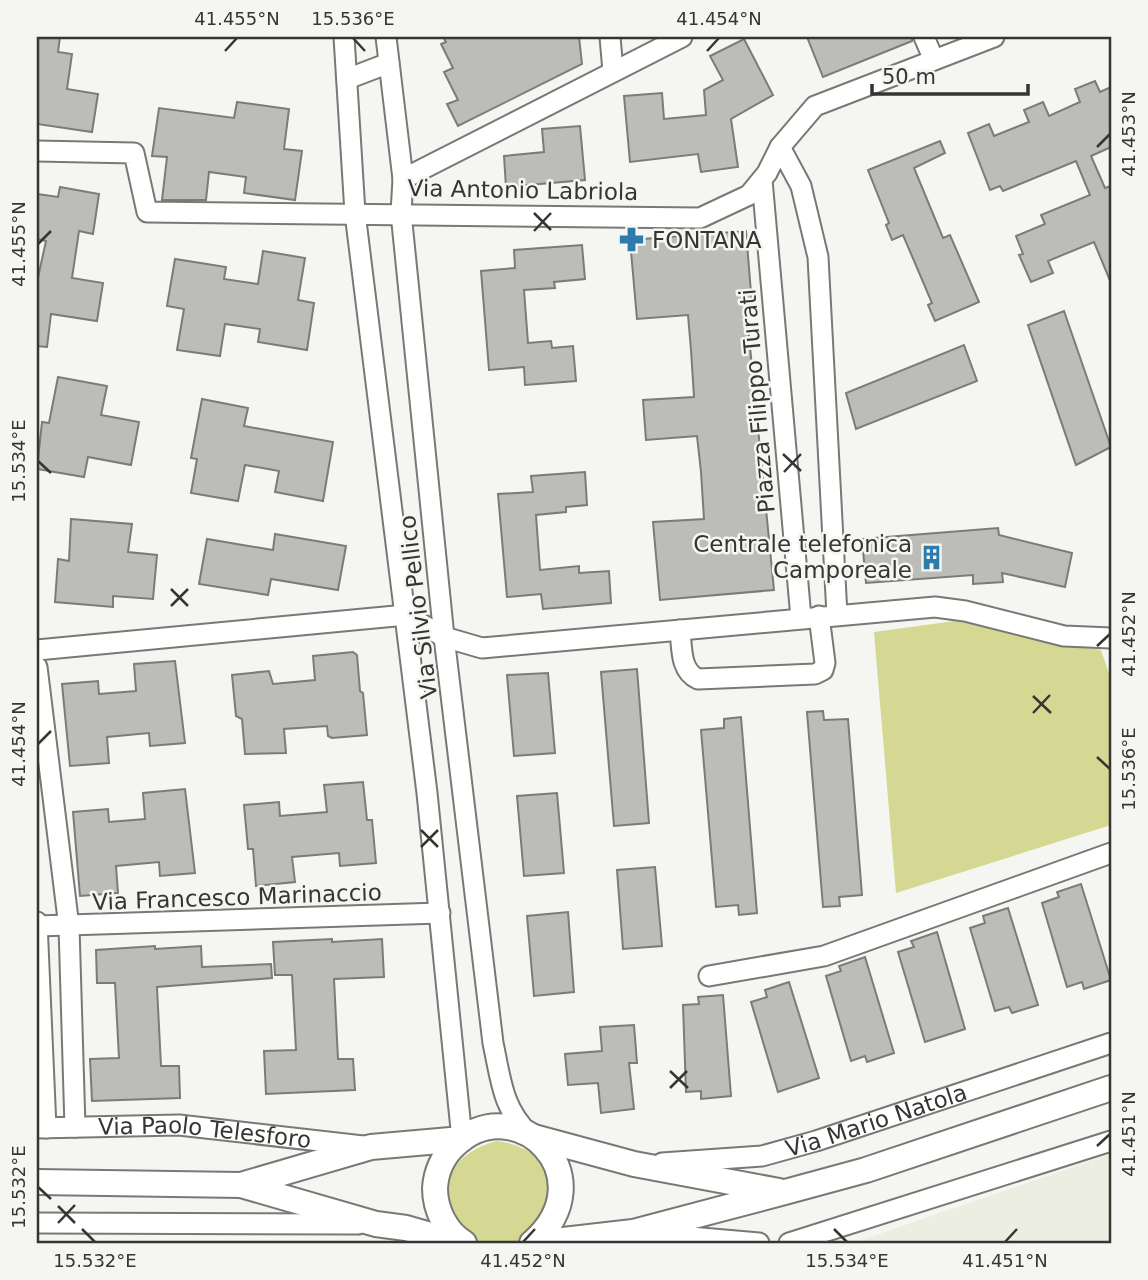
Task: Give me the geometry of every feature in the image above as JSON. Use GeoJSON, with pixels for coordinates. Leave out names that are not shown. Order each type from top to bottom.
{"type":"FeatureCollection","features":[{"type":"Feature","properties":{"kind":"street","name":"Via Silvio Pellico"},"geometry":{"type":"LineString","coordinates":[[344,37],[355,213],[406,615],[462,1139]]}},
{"type":"Feature","properties":{"kind":"street","name":"Via Silvio Pellico"},"geometry":{"type":"LineString","coordinates":[[386,37],[403,178],[401,213],[444,637],[493,1043],[505,1099],[513,1119],[530,1136]]}},
{"type":"Feature","properties":{"kind":"street"},"geometry":{"type":"LineString","coordinates":[[610,37],[613,71]]}},
{"type":"Feature","properties":{"kind":"street"},"geometry":{"type":"LineString","coordinates":[[403,178],[682,37]]}},
{"type":"Feature","properties":{"kind":"street"},"geometry":{"type":"LineString","coordinates":[[925,37],[934,60]]}},
{"type":"Feature","properties":{"kind":"street","name":"Via Antonio Labriola"},"geometry":{"type":"LineString","coordinates":[[37,151],[134,153],[147,212],[700,218],[749,195],[762,180],[780,147],[816,107],[994,37]]}},
{"type":"Feature","properties":{"kind":"street"},"geometry":{"type":"LineString","coordinates":[[347,79],[389,63]]}},
{"type":"Feature","properties":{"kind":"street"},"geometry":{"type":"LineString","coordinates":[[680,630],[685,667],[690,676],[698,680],[815,674],[823,670],[825,663],[819,617],[818,257],[801,186],[780,147]]}},
{"type":"Feature","properties":{"kind":"street","name":"Piazza Filippo Turati"},"geometry":{"type":"LineString","coordinates":[[762,180],[819,617]]}},
{"type":"Feature","properties":{"kind":"street"},"geometry":{"type":"LineString","coordinates":[[37,650],[406,615],[444,637],[482,648],[935,607],[965,611],[1064,636],[1111,638]]}},
{"type":"Feature","properties":{"kind":"street"},"geometry":{"type":"LineString","coordinates":[[37,667],[69,927],[75,1127]]}},
{"type":"Feature","properties":{"kind":"street"},"geometry":{"type":"LineString","coordinates":[[709,976],[824,956],[1111,853]]}},
{"type":"Feature","properties":{"kind":"street","name":"Via Francesco Marinaccio"},"geometry":{"type":"LineString","coordinates":[[37,925],[69,927],[440,914]]}},
{"type":"Feature","properties":{"kind":"street"},"geometry":{"type":"LineString","coordinates":[[37,925],[41,1128]]}},
{"type":"Feature","properties":{"kind":"street","name":"Via Mario Natola"},"geometry":{"type":"LineString","coordinates":[[634,1164],[762,1156],[816,1141],[1111,1043]]}},
{"type":"Feature","properties":{"kind":"street","name":"Via Mario Natola"},"geometry":{"type":"LineString","coordinates":[[534,1243],[633,1233],[866,1170],[1111,1088]]}},
{"type":"Feature","properties":{"kind":"street","name":"Via Paolo Telesforo"},"geometry":{"type":"LineString","coordinates":[[41,1128],[179,1125],[371,1147]]}},
{"type":"Feature","properties":{"kind":"street","name":"Via Mario Natola"},"geometry":{"type":"LineString","coordinates":[[462,1139],[493,1127],[518,1130],[530,1136],[634,1164],[785,1192]]}},
{"type":"Feature","properties":{"kind":"street"},"geometry":{"type":"LineString","coordinates":[[530,1136],[552,1156],[561,1183],[558,1210],[553,1221],[534,1243]]}},
{"type":"Feature","properties":{"kind":"street"},"geometry":{"type":"LineString","coordinates":[[462,1139],[444,1159],[435,1185],[438,1210],[449,1229],[464,1243]]}},
{"type":"Feature","properties":{"kind":"street","name":"Via Paolo Telesforo"},"geometry":{"type":"LineString","coordinates":[[241,1185],[371,1147],[462,1139]]}},
{"type":"Feature","properties":{"kind":"street"},"geometry":{"type":"LineString","coordinates":[[789,1243],[1111,1141]]}},
{"type":"Feature","properties":{"kind":"street","name":"Via Paolo Telesforo"},"geometry":{"type":"LineString","coordinates":[[37,1182],[241,1185],[376,1224],[406,1228],[458,1243]]}},
{"type":"Feature","properties":{"kind":"street","name":"Via Paolo Telesforo"},"geometry":{"type":"LineString","coordinates":[[37,1223],[78,1233],[376,1224]]}},
{"type":"Feature","properties":{"kind":"street","name":"Via Mario Natola"},"geometry":{"type":"LineString","coordinates":[[633,1233],[759,1243]]}},
{"type":"Feature","properties":{"kind":"shaded area"},"geometry":{"type":"Polygon","coordinates":[[[1111,1154],[1111,1243],[853,1243],[1111,1154]]]}},
{"type":"Feature","properties":{"kind":"shaded area"},"geometry":{"type":"Polygon","coordinates":[[[98,1240],[211,1242],[239,1243],[93,1243],[98,1240]]]}},
{"type":"Feature","properties":{"kind":"green space"},"geometry":{"type":"Polygon","coordinates":[[[955,621],[1101,650],[1111,679],[1111,825],[896,893],[874,632],[955,621]]]}},
{"type":"Feature","properties":{"kind":"green space"},"geometry":{"type":"Polygon","coordinates":[[[497,1141],[517,1146],[536,1157],[544,1164],[552,1183],[551,1198],[534,1230],[518,1243],[483,1242],[469,1237],[447,1200],[449,1178],[453,1169],[468,1154],[497,1141]]]}},
{"type":"Feature","properties":{"kind":"building"},"geometry":{"type":"Polygon","coordinates":[[[37,37],[60,37],[58,52],[72,54],[67,89],[98,94],[92,132],[37,124],[37,37]]]}},
{"type":"Feature","properties":{"kind":"building"},"geometry":{"type":"Polygon","coordinates":[[[443,37],[579,37],[582,64],[458,126],[447,104],[458,100],[444,72],[453,68],[441,44],[446,42],[443,37]]]}},
{"type":"Feature","properties":{"kind":"building"},"geometry":{"type":"Polygon","coordinates":[[[807,37],[912,37],[912,41],[823,77],[807,37]]]}},
{"type":"Feature","properties":{"kind":"building"},"geometry":{"type":"Polygon","coordinates":[[[744,39],[773,95],[731,119],[738,167],[701,172],[698,154],[630,162],[624,96],[662,93],[664,119],[706,115],[704,90],[723,80],[710,56],[744,39]]]}},
{"type":"Feature","properties":{"kind":"building"},"geometry":{"type":"Polygon","coordinates":[[[1095,81],[1100,92],[1111,87],[1111,147],[1091,156],[1105,188],[1111,186],[1111,283],[1094,242],[1048,261],[1053,273],[1031,282],[1019,255],[1023,254],[1016,236],[1045,224],[1041,215],[1090,195],[1076,161],[1003,191],[1000,186],[990,190],[968,133],[989,124],[994,136],[1029,122],[1024,110],[1043,102],[1049,116],[1080,102],[1075,89],[1095,81]]]}},
{"type":"Feature","properties":{"kind":"building"},"geometry":{"type":"Polygon","coordinates":[[[237,102],[289,109],[284,149],[302,151],[295,200],[244,193],[246,177],[209,172],[206,200],[162,200],[167,157],[152,156],[159,108],[234,118],[237,102]]]}},
{"type":"Feature","properties":{"kind":"building"},"geometry":{"type":"Polygon","coordinates":[[[580,126],[585,180],[506,187],[504,156],[544,152],[542,129],[580,126]]]}},
{"type":"Feature","properties":{"kind":"building"},"geometry":{"type":"Polygon","coordinates":[[[940,141],[945,153],[914,168],[943,238],[950,235],[979,302],[935,321],[928,305],[932,303],[903,235],[892,240],[886,225],[889,223],[868,170],[940,141]]]}},
{"type":"Feature","properties":{"kind":"building"},"geometry":{"type":"Polygon","coordinates":[[[60,187],[99,194],[93,234],[79,231],[72,278],[103,283],[97,321],[51,314],[47,347],[37,346],[37,282],[46,241],[37,239],[37,194],[58,197],[60,187]]]}},
{"type":"Feature","properties":{"kind":"building"},"geometry":{"type":"Polygon","coordinates":[[[746,231],[752,305],[746,306],[774,590],[660,600],[653,522],[704,519],[701,472],[697,436],[646,440],[643,400],[694,397],[691,350],[688,315],[637,319],[630,240],[746,231]]]}},
{"type":"Feature","properties":{"kind":"building"},"geometry":{"type":"Polygon","coordinates":[[[582,245],[585,279],[554,282],[555,288],[524,290],[528,343],[551,341],[552,348],[573,346],[576,381],[525,385],[524,367],[489,370],[481,271],[515,268],[514,250],[582,245]]]}},
{"type":"Feature","properties":{"kind":"building"},"geometry":{"type":"Polygon","coordinates":[[[263,251],[305,258],[298,300],[314,303],[307,350],[258,342],[260,329],[225,324],[220,356],[177,350],[184,309],[167,306],[175,259],[226,267],[224,279],[258,284],[263,251]]]}},
{"type":"Feature","properties":{"kind":"building"},"geometry":{"type":"Polygon","coordinates":[[[1064,311],[1111,447],[1076,465],[1028,325],[1064,311]]]}},
{"type":"Feature","properties":{"kind":"building"},"geometry":{"type":"Polygon","coordinates":[[[964,345],[977,381],[856,429],[846,393],[964,345]]]}},
{"type":"Feature","properties":{"kind":"building"},"geometry":{"type":"Polygon","coordinates":[[[58,377],[107,386],[101,415],[139,422],[131,465],[88,457],[84,477],[37,469],[42,422],[49,423],[58,377]]]}},
{"type":"Feature","properties":{"kind":"building"},"geometry":{"type":"Polygon","coordinates":[[[202,399],[248,408],[244,426],[333,442],[323,501],[275,492],[279,471],[245,465],[238,501],[191,493],[197,459],[191,458],[202,399]]]}},
{"type":"Feature","properties":{"kind":"building"},"geometry":{"type":"Polygon","coordinates":[[[585,472],[587,505],[566,507],[566,512],[536,515],[540,570],[579,566],[579,573],[609,571],[611,603],[543,609],[541,594],[507,597],[498,494],[533,492],[531,476],[585,472]]]}},
{"type":"Feature","properties":{"kind":"building"},"geometry":{"type":"Polygon","coordinates":[[[71,519],[132,524],[128,552],[157,555],[153,599],[113,596],[113,607],[55,602],[58,559],[69,561],[71,519]]]}},
{"type":"Feature","properties":{"kind":"building","name":"Centrale telefonica Camporeale"},"geometry":{"type":"Polygon","coordinates":[[[998,528],[999,535],[1072,553],[1065,587],[1002,573],[1003,582],[973,584],[973,575],[866,583],[862,539],[998,528]]]}},
{"type":"Feature","properties":{"kind":"building"},"geometry":{"type":"Polygon","coordinates":[[[275,534],[346,546],[338,590],[271,579],[268,595],[199,584],[207,539],[273,550],[275,534]]]}},
{"type":"Feature","properties":{"kind":"building"},"geometry":{"type":"Polygon","coordinates":[[[353,652],[357,655],[367,735],[332,738],[328,736],[327,726],[284,729],[286,753],[245,754],[242,719],[236,716],[232,675],[269,671],[273,684],[315,680],[313,656],[353,652]]]}},
{"type":"Feature","properties":{"kind":"building"},"geometry":{"type":"Polygon","coordinates":[[[175,661],[185,743],[150,746],[149,733],[107,737],[109,763],[70,766],[62,684],[98,681],[99,694],[136,691],[134,664],[175,661]]]}},
{"type":"Feature","properties":{"kind":"building"},"geometry":{"type":"Polygon","coordinates":[[[637,669],[649,823],[614,826],[601,672],[637,669]]]}},
{"type":"Feature","properties":{"kind":"building"},"geometry":{"type":"Polygon","coordinates":[[[548,673],[555,753],[514,756],[507,675],[548,673]]]}},
{"type":"Feature","properties":{"kind":"building"},"geometry":{"type":"Polygon","coordinates":[[[823,711],[824,720],[848,719],[862,895],[839,897],[840,906],[823,907],[807,712],[823,711]]]}},
{"type":"Feature","properties":{"kind":"building"},"geometry":{"type":"Polygon","coordinates":[[[741,717],[757,913],[739,915],[738,905],[716,907],[701,730],[724,728],[724,719],[741,717]]]}},
{"type":"Feature","properties":{"kind":"building"},"geometry":{"type":"Polygon","coordinates":[[[363,782],[367,820],[372,820],[376,863],[340,866],[339,853],[292,857],[295,882],[256,886],[253,849],[248,849],[244,805],[279,802],[280,816],[327,812],[324,785],[363,782]]]}},
{"type":"Feature","properties":{"kind":"building"},"geometry":{"type":"Polygon","coordinates":[[[185,789],[195,873],[160,876],[159,862],[116,866],[118,893],[80,896],[73,812],[108,809],[109,822],[145,819],[143,793],[185,789]]]}},
{"type":"Feature","properties":{"kind":"building"},"geometry":{"type":"Polygon","coordinates":[[[557,793],[564,873],[524,876],[517,796],[557,793]]]}},
{"type":"Feature","properties":{"kind":"building"},"geometry":{"type":"Polygon","coordinates":[[[655,867],[662,946],[623,949],[617,870],[655,867]]]}},
{"type":"Feature","properties":{"kind":"building"},"geometry":{"type":"Polygon","coordinates":[[[1081,884],[1111,980],[1084,989],[1082,982],[1067,987],[1042,903],[1059,897],[1057,892],[1081,884]]]}},
{"type":"Feature","properties":{"kind":"building"},"geometry":{"type":"Polygon","coordinates":[[[1008,908],[1038,1005],[1012,1013],[1009,1007],[995,1011],[970,928],[985,923],[983,916],[1008,908]]]}},
{"type":"Feature","properties":{"kind":"building"},"geometry":{"type":"Polygon","coordinates":[[[568,912],[574,992],[534,996],[527,916],[568,912]]]}},
{"type":"Feature","properties":{"kind":"building"},"geometry":{"type":"Polygon","coordinates":[[[937,932],[965,1029],[925,1042],[898,952],[914,947],[911,941],[937,932]]]}},
{"type":"Feature","properties":{"kind":"building"},"geometry":{"type":"Polygon","coordinates":[[[332,939],[332,942],[382,939],[384,977],[334,979],[338,1059],[353,1059],[355,1090],[266,1094],[264,1051],[296,1050],[292,975],[275,975],[273,942],[332,939]]]}},
{"type":"Feature","properties":{"kind":"building"},"geometry":{"type":"Polygon","coordinates":[[[155,946],[155,949],[201,946],[202,967],[271,964],[272,978],[157,987],[161,1066],[179,1066],[180,1098],[92,1101],[90,1059],[119,1058],[115,983],[97,983],[96,950],[155,946]]]}},
{"type":"Feature","properties":{"kind":"building"},"geometry":{"type":"Polygon","coordinates":[[[865,957],[894,1053],[867,1062],[865,1056],[851,1061],[826,976],[841,971],[839,966],[865,957]]]}},
{"type":"Feature","properties":{"kind":"building"},"geometry":{"type":"Polygon","coordinates":[[[789,982],[819,1078],[778,1092],[751,1002],[767,997],[765,990],[789,982]]]}},
{"type":"Feature","properties":{"kind":"building"},"geometry":{"type":"Polygon","coordinates":[[[723,995],[731,1096],[701,1099],[701,1091],[686,1092],[683,1005],[699,1004],[698,997],[723,995]]]}},
{"type":"Feature","properties":{"kind":"building"},"geometry":{"type":"Polygon","coordinates":[[[634,1025],[637,1063],[629,1063],[634,1109],[601,1113],[598,1083],[568,1085],[565,1054],[602,1051],[600,1027],[634,1025]]]}},
{"type":"Feature","properties":{"kind":"place","name":"FONTANA"},"geometry":{"type":"Point","coordinates":[632,240]}},
{"type":"Feature","properties":{"kind":"place","name":"Centrale telefonica Camporeale"},"geometry":{"type":"Point","coordinates":[932,557]}}]}
